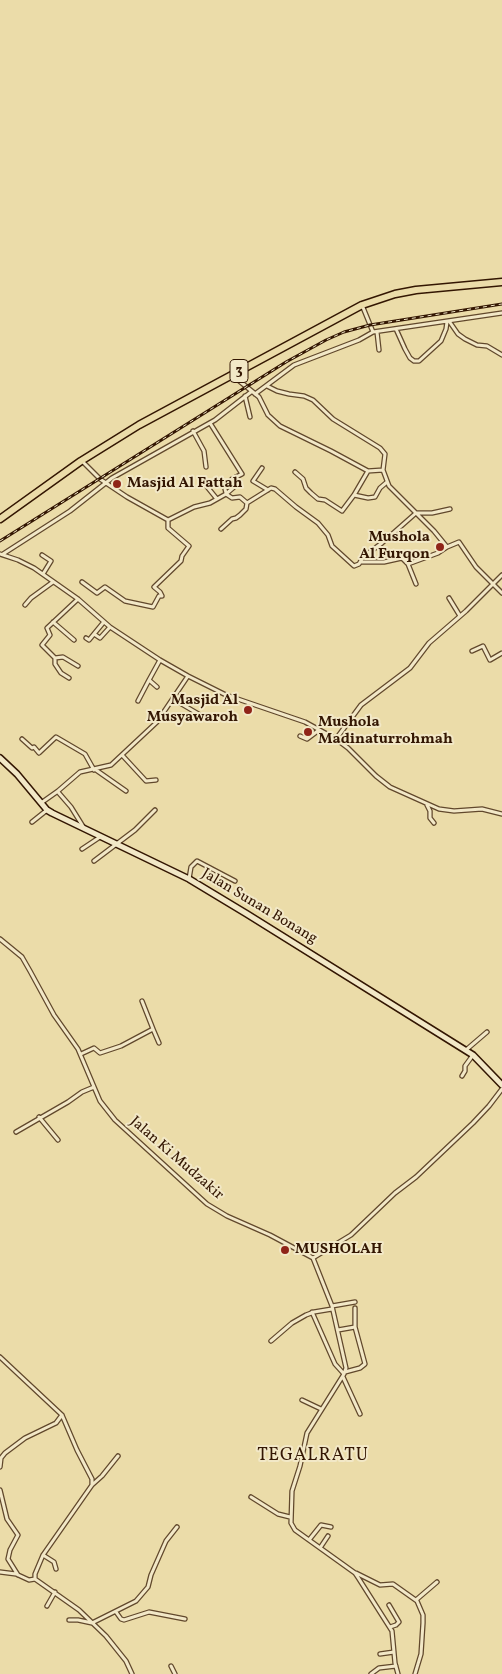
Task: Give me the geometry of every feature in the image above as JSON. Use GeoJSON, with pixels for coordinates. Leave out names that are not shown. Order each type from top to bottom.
{"type":"FeatureCollection","features":[{"type":"Feature","properties":{"kind":"highway","name":"3"},"geometry":{"type":"LineString","coordinates":[[0,519],[81,461],[139,425],[362,305],[395,294],[416,290],[502,282]]}},
{"type":"Feature","properties":{"kind":"street"},"geometry":{"type":"LineString","coordinates":[[362,305],[375,332],[379,350]]}},
{"type":"Feature","properties":{"kind":"street"},"geometry":{"type":"LineString","coordinates":[[1,554],[70,511],[106,483],[193,431],[210,423],[245,396],[267,386],[299,362],[359,340],[375,332],[489,317],[502,313]]}},
{"type":"Feature","properties":{"kind":"street"},"geometry":{"type":"LineString","coordinates":[[396,329],[406,352],[412,360],[419,361],[442,341],[448,322]]}},
{"type":"Feature","properties":{"kind":"street"},"geometry":{"type":"LineString","coordinates":[[448,322],[465,339],[477,345],[487,346],[502,355]]}},
{"type":"Feature","properties":{"kind":"street"},"geometry":{"type":"LineString","coordinates":[[232,375],[260,399],[268,415],[280,426],[368,471],[382,470]]}},
{"type":"Feature","properties":{"kind":"street"},"geometry":{"type":"LineString","coordinates":[[267,386],[276,391],[304,396],[313,400],[334,420],[380,448],[385,454],[382,470],[391,488],[447,547]]}},
{"type":"Feature","properties":{"kind":"street"},"geometry":{"type":"LineString","coordinates":[[245,396],[250,417]]}},
{"type":"Feature","properties":{"kind":"street"},"geometry":{"type":"LineString","coordinates":[[210,423],[242,474],[226,484],[226,494],[232,498],[240,497],[246,503],[246,509],[221,529]]}},
{"type":"Feature","properties":{"kind":"street"},"geometry":{"type":"LineString","coordinates":[[193,431],[204,451],[206,467]]}},
{"type":"Feature","properties":{"kind":"street"},"geometry":{"type":"LineString","coordinates":[[81,461],[93,474],[106,483],[168,520]]}},
{"type":"Feature","properties":{"kind":"street"},"geometry":{"type":"LineString","coordinates":[[262,468],[254,481],[268,490]]}},
{"type":"Feature","properties":{"kind":"street"},"geometry":{"type":"LineString","coordinates":[[295,472],[303,479],[306,488],[318,499],[326,500],[341,511],[354,495],[368,471]]}},
{"type":"Feature","properties":{"kind":"street"},"geometry":{"type":"LineString","coordinates":[[168,520],[194,507],[217,499],[240,482]]}},
{"type":"Feature","properties":{"kind":"street"},"geometry":{"type":"LineString","coordinates":[[354,495],[368,498],[376,497],[380,488],[387,482]]}},
{"type":"Feature","properties":{"kind":"street"},"geometry":{"type":"LineString","coordinates":[[204,483],[217,499]]}},
{"type":"Feature","properties":{"kind":"street"},"geometry":{"type":"LineString","coordinates":[[246,503],[275,488],[318,523],[328,535],[332,546],[350,564],[354,566],[361,562],[384,562],[402,558],[408,564],[416,584]]}},
{"type":"Feature","properties":{"kind":"street"},"geometry":{"type":"LineString","coordinates":[[361,562],[363,557],[416,513],[450,509]]}},
{"type":"Feature","properties":{"kind":"street"},"geometry":{"type":"LineString","coordinates":[[82,582],[97,593],[105,587],[124,601],[154,607],[159,596],[162,596],[154,588],[181,561],[189,546],[168,528],[168,520]]}},
{"type":"Feature","properties":{"kind":"street"},"geometry":{"type":"LineString","coordinates":[[408,564],[438,553],[459,542],[476,567],[502,593]]}},
{"type":"Feature","properties":{"kind":"street"},"geometry":{"type":"LineString","coordinates":[[1,554],[28,565],[42,574],[78,599],[103,623],[188,676],[226,695],[305,722],[336,739],[390,787],[427,804],[446,810],[482,809],[502,814]]}},
{"type":"Feature","properties":{"kind":"street"},"geometry":{"type":"LineString","coordinates":[[42,555],[51,561],[42,574]]}},
{"type":"Feature","properties":{"kind":"street"},"geometry":{"type":"LineString","coordinates":[[336,739],[361,705],[410,668],[426,647],[502,576]]}},
{"type":"Feature","properties":{"kind":"street"},"geometry":{"type":"LineString","coordinates":[[25,604],[53,582]]}},
{"type":"Feature","properties":{"kind":"street"},"geometry":{"type":"LineString","coordinates":[[449,598],[460,616]]}},
{"type":"Feature","properties":{"kind":"street"},"geometry":{"type":"LineString","coordinates":[[69,678],[61,673],[55,658],[42,645],[50,635],[47,628],[78,599]]}},
{"type":"Feature","properties":{"kind":"street"},"geometry":{"type":"LineString","coordinates":[[54,622],[74,640]]}},
{"type":"Feature","properties":{"kind":"street"},"geometry":{"type":"LineString","coordinates":[[86,638],[89,640],[103,623]]}},
{"type":"Feature","properties":{"kind":"street"},"geometry":{"type":"LineString","coordinates":[[94,634],[100,638],[110,627]]}},
{"type":"Feature","properties":{"kind":"street"},"geometry":{"type":"LineString","coordinates":[[472,651],[483,646],[490,660],[502,654]]}},
{"type":"Feature","properties":{"kind":"street"},"geometry":{"type":"LineString","coordinates":[[55,658],[63,657],[78,666]]}},
{"type":"Feature","properties":{"kind":"street"},"geometry":{"type":"LineString","coordinates":[[138,702],[160,660]]}},
{"type":"Feature","properties":{"kind":"street"},"geometry":{"type":"LineString","coordinates":[[41,803],[58,792],[76,775],[108,767],[122,755],[157,722],[188,676]]}},
{"type":"Feature","properties":{"kind":"street"},"geometry":{"type":"LineString","coordinates":[[149,680],[158,687]]}},
{"type":"Feature","properties":{"kind":"street"},"geometry":{"type":"LineString","coordinates":[[173,698],[202,716]]}},
{"type":"Feature","properties":{"kind":"street"},"geometry":{"type":"LineString","coordinates":[[300,736],[307,739],[319,730]]}},
{"type":"Feature","properties":{"kind":"street"},"geometry":{"type":"LineString","coordinates":[[22,739],[39,752],[56,737],[81,751],[89,760],[94,770],[126,791]]}},
{"type":"Feature","properties":{"kind":"street"},"geometry":{"type":"LineString","coordinates":[[122,755],[146,781],[156,780]]}},
{"type":"Feature","properties":{"kind":"street","name":"Jalan Sunan Bonang"},"geometry":{"type":"LineString","coordinates":[[0,758],[17,774],[47,810],[59,818],[189,879],[300,946],[473,1055],[502,1085]]}},
{"type":"Feature","properties":{"kind":"street"},"geometry":{"type":"LineString","coordinates":[[58,792],[71,807],[84,829]]}},
{"type":"Feature","properties":{"kind":"street"},"geometry":{"type":"LineString","coordinates":[[427,804],[430,818],[434,823]]}},
{"type":"Feature","properties":{"kind":"street"},"geometry":{"type":"LineString","coordinates":[[32,822],[47,810]]}},
{"type":"Feature","properties":{"kind":"street"},"geometry":{"type":"LineString","coordinates":[[94,860],[135,830],[155,810]]}},
{"type":"Feature","properties":{"kind":"street"},"geometry":{"type":"LineString","coordinates":[[82,849],[100,836]]}},
{"type":"Feature","properties":{"kind":"street"},"geometry":{"type":"LineString","coordinates":[[189,879],[191,867],[197,861],[235,881]]}},
{"type":"Feature","properties":{"kind":"street","name":"Jalan Ki Mudzakir"},"geometry":{"type":"LineString","coordinates":[[0,939],[22,957],[54,1015],[81,1054],[100,1101],[110,1115],[207,1204],[227,1216],[313,1258]]}},
{"type":"Feature","properties":{"kind":"street"},"geometry":{"type":"LineString","coordinates":[[142,1001],[159,1043]]}},
{"type":"Feature","properties":{"kind":"street"},"geometry":{"type":"LineString","coordinates":[[81,1054],[94,1048],[100,1053],[121,1046],[152,1029]]}},
{"type":"Feature","properties":{"kind":"street"},"geometry":{"type":"LineString","coordinates":[[465,1050],[487,1032]]}},
{"type":"Feature","properties":{"kind":"street"},"geometry":{"type":"LineString","coordinates":[[462,1076],[465,1066],[473,1055]]}},
{"type":"Feature","properties":{"kind":"street"},"geometry":{"type":"LineString","coordinates":[[16,1132],[94,1087]]}},
{"type":"Feature","properties":{"kind":"street"},"geometry":{"type":"LineString","coordinates":[[415,1674],[421,1654],[423,1623],[422,1612],[416,1600],[393,1584],[380,1585],[355,1573],[293,1528],[290,1517],[292,1492],[300,1466],[305,1438],[309,1428],[346,1368],[332,1308],[313,1258],[351,1235],[395,1193],[416,1177],[489,1106],[502,1089]]}},
{"type":"Feature","properties":{"kind":"street"},"geometry":{"type":"LineString","coordinates":[[39,1117],[58,1140]]}},
{"type":"Feature","properties":{"kind":"street"},"geometry":{"type":"LineString","coordinates":[[271,1341],[292,1323],[312,1312],[355,1302]]}},
{"type":"Feature","properties":{"kind":"street"},"geometry":{"type":"LineString","coordinates":[[344,1374],[365,1364],[355,1327],[355,1308]]}},
{"type":"Feature","properties":{"kind":"street"},"geometry":{"type":"LineString","coordinates":[[312,1312],[335,1364],[344,1374],[360,1414]]}},
{"type":"Feature","properties":{"kind":"street"},"geometry":{"type":"LineString","coordinates":[[338,1330],[355,1327]]}},
{"type":"Feature","properties":{"kind":"street"},"geometry":{"type":"LineString","coordinates":[[0,1357],[62,1415],[76,1450],[92,1479],[92,1485]]}},
{"type":"Feature","properties":{"kind":"street"},"geometry":{"type":"LineString","coordinates":[[302,1400],[321,1409]]}},
{"type":"Feature","properties":{"kind":"street"},"geometry":{"type":"LineString","coordinates":[[0,1466],[1,1458],[5,1453],[25,1438],[56,1423],[62,1415]]}},
{"type":"Feature","properties":{"kind":"street"},"geometry":{"type":"LineString","coordinates":[[36,1579],[35,1574],[43,1555],[92,1485],[118,1456]]}},
{"type":"Feature","properties":{"kind":"street"},"geometry":{"type":"LineString","coordinates":[[0,1490],[7,1520],[18,1535],[10,1550],[8,1559],[18,1575]]}},
{"type":"Feature","properties":{"kind":"street"},"geometry":{"type":"LineString","coordinates":[[251,1497],[278,1514],[290,1517]]}},
{"type":"Feature","properties":{"kind":"street"},"geometry":{"type":"LineString","coordinates":[[309,1540],[322,1524],[331,1527]]}},
{"type":"Feature","properties":{"kind":"street"},"geometry":{"type":"LineString","coordinates":[[69,1620],[92,1623],[136,1601],[145,1592],[166,1541],[177,1527]]}},
{"type":"Feature","properties":{"kind":"street"},"geometry":{"type":"LineString","coordinates":[[320,1548],[328,1536]]}},
{"type":"Feature","properties":{"kind":"street"},"geometry":{"type":"LineString","coordinates":[[43,1555],[54,1562],[56,1569]]}},
{"type":"Feature","properties":{"kind":"street"},"geometry":{"type":"LineString","coordinates":[[0,1572],[18,1575],[29,1580],[36,1579],[80,1610],[113,1642],[132,1674]]}},
{"type":"Feature","properties":{"kind":"street"},"geometry":{"type":"LineString","coordinates":[[355,1573],[390,1627],[398,1674]]}},
{"type":"Feature","properties":{"kind":"street"},"geometry":{"type":"LineString","coordinates":[[416,1600],[437,1582]]}},
{"type":"Feature","properties":{"kind":"street"},"geometry":{"type":"LineString","coordinates":[[48,1606],[55,1592]]}},
{"type":"Feature","properties":{"kind":"street"},"geometry":{"type":"LineString","coordinates":[[389,1605],[399,1622],[390,1627]]}},
{"type":"Feature","properties":{"kind":"street"},"geometry":{"type":"LineString","coordinates":[[116,1612],[124,1620],[149,1612],[185,1619]]}},
{"type":"Feature","properties":{"kind":"street"},"geometry":{"type":"LineString","coordinates":[[380,1654],[394,1652]]}},
{"type":"Feature","properties":{"kind":"street"},"geometry":{"type":"LineString","coordinates":[[171,1666],[175,1674]]}},
{"type":"Feature","properties":{"kind":"street"},"geometry":{"type":"LineString","coordinates":[[371,1674],[379,1668],[396,1666]]}},
{"type":"Feature","properties":{"kind":"railway"},"geometry":{"type":"LineString","coordinates":[[0,541],[286,362],[326,340],[344,332],[370,325],[502,304]]}},
{"type":"Feature","properties":{"kind":"place","name":"Masjid Al Fattah"},"geometry":{"type":"Point","coordinates":[117,484]}},
{"type":"Feature","properties":{"kind":"place","name":"Mushola Al Furqon"},"geometry":{"type":"Point","coordinates":[440,547]}},
{"type":"Feature","properties":{"kind":"place","name":"Masjid Al Musyawaroh"},"geometry":{"type":"Point","coordinates":[248,710]}},
{"type":"Feature","properties":{"kind":"place","name":"Mushola Madinaturrohmah"},"geometry":{"type":"Point","coordinates":[308,732]}},
{"type":"Feature","properties":{"kind":"place","name":"MUSHOLAH"},"geometry":{"type":"Point","coordinates":[285,1250]}},
{"type":"Feature","properties":{"kind":"district","name":"TEGALRATU"},"geometry":{"type":"Point","coordinates":[313,1457]}}]}
